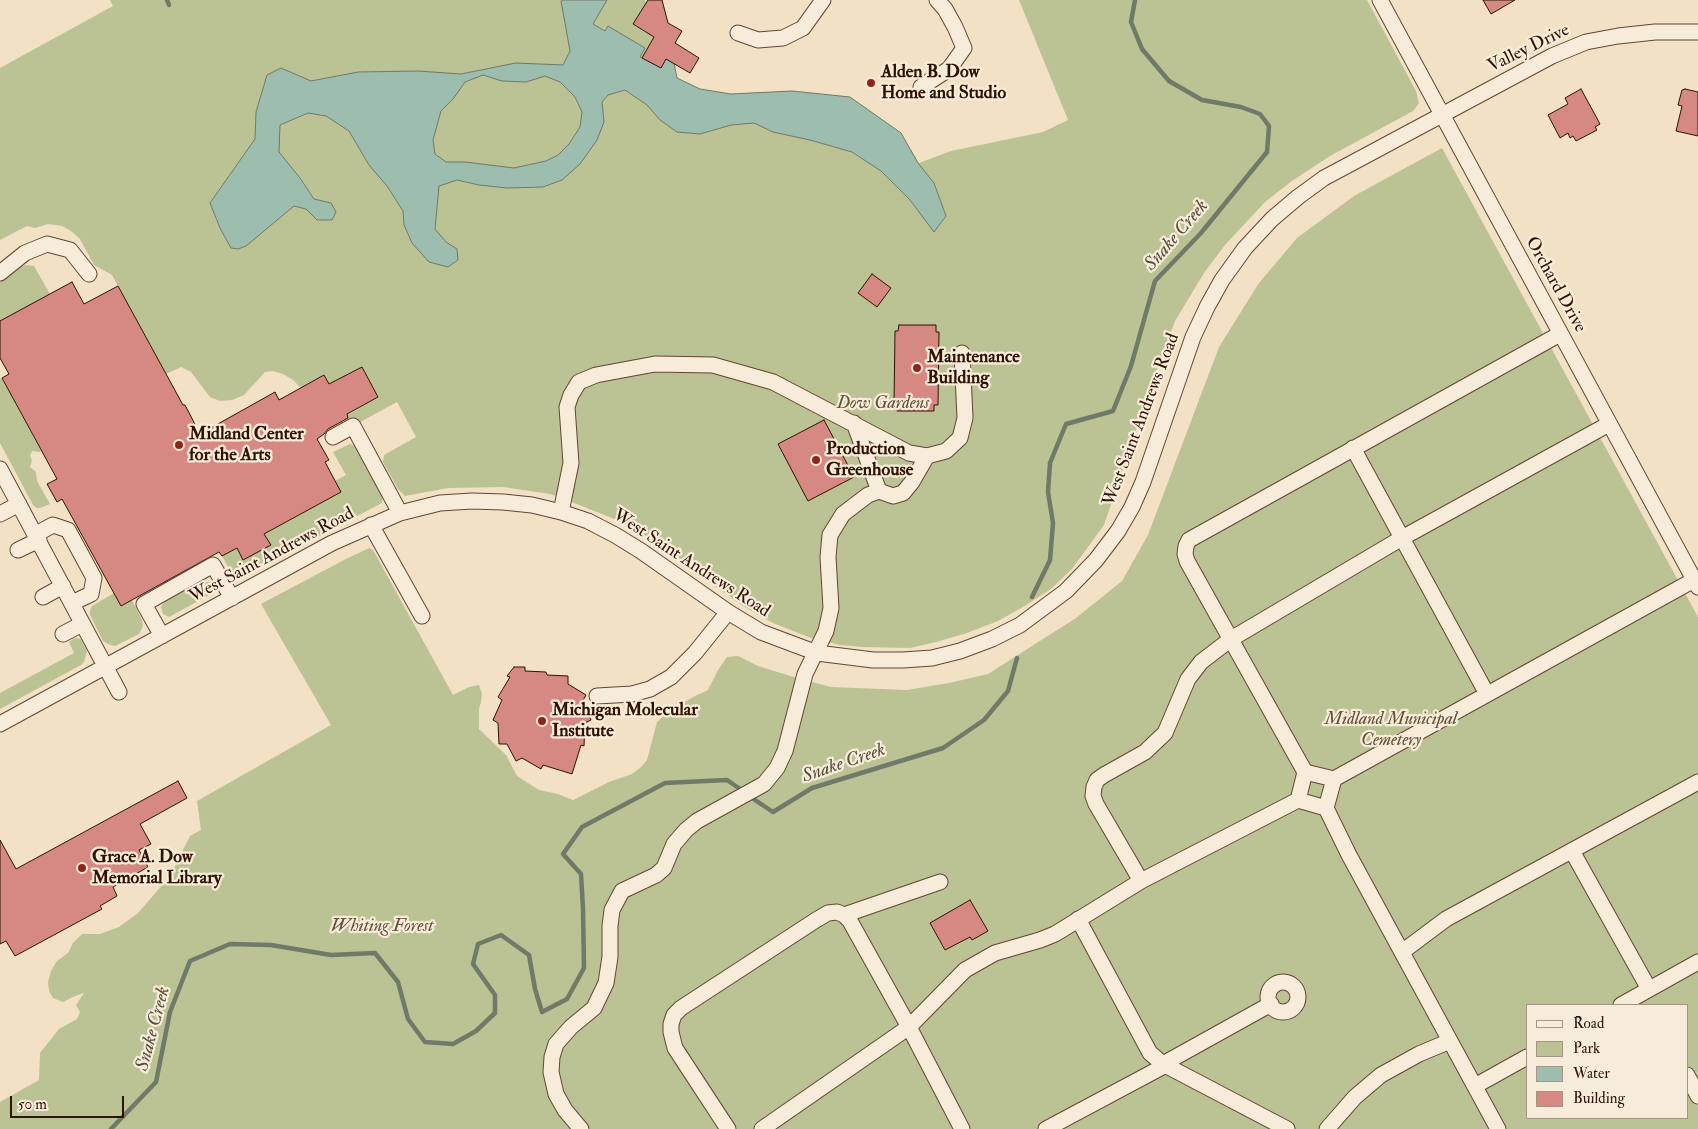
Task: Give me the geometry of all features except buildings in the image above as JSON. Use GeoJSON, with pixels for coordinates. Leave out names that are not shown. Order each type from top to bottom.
{"type":"FeatureCollection","features":[{"type":"Feature","properties":{"kind":"street"},"geometry":{"type":"LineString","coordinates":[[738,33],[758,40],[783,38],[803,28],[823,0]]}},
{"type":"Feature","properties":{"kind":"street"},"geometry":{"type":"LineString","coordinates":[[921,87],[949,69],[964,48],[945,9],[937,0]]}},
{"type":"Feature","properties":{"kind":"street","name":"Orchard Drive"},"geometry":{"type":"LineString","coordinates":[[1380,0],[1696,584]]}},
{"type":"Feature","properties":{"kind":"street","name":"Valley Drive"},"geometry":{"type":"LineString","coordinates":[[1441,114],[1552,56],[1586,42],[1655,32],[1698,32]]}},
{"type":"Feature","properties":{"kind":"street","name":"West Saint Andrews Road"},"geometry":{"type":"LineString","coordinates":[[0,724],[332,543],[400,513],[440,503],[523,504],[561,512],[588,521],[616,535],[728,612],[762,632],[817,653],[864,660],[932,658],[960,651],[992,639],[1020,625],[1066,591],[1096,560],[1118,531],[1132,507],[1143,482],[1193,338],[1222,280],[1245,248],[1272,219],[1298,196],[1324,178],[1441,114]]}},
{"type":"Feature","properties":{"kind":"street"},"geometry":{"type":"LineString","coordinates":[[0,273],[25,253],[47,244],[70,250],[89,274]]}},
{"type":"Feature","properties":{"kind":"street"},"geometry":{"type":"LineString","coordinates":[[1298,800],[1305,772],[1186,561],[1186,546],[1189,540],[1560,334]]}},
{"type":"Feature","properties":{"kind":"street"},"geometry":{"type":"LineString","coordinates":[[561,512],[571,463],[567,407],[571,395],[579,382],[596,374],[654,364],[713,365],[773,382],[909,453],[927,456],[946,451],[960,438],[965,418],[962,353]]}},
{"type":"Feature","properties":{"kind":"street"},"geometry":{"type":"LineString","coordinates":[[854,423],[879,490],[893,496],[903,493],[912,482],[927,456]]}},
{"type":"Feature","properties":{"kind":"street"},"geometry":{"type":"LineString","coordinates":[[1141,881],[1096,804],[1093,796],[1094,787],[1097,780],[1145,752],[1165,733],[1192,672],[1210,654],[1231,639],[1402,538],[1609,424]]}},
{"type":"Feature","properties":{"kind":"street"},"geometry":{"type":"LineString","coordinates":[[333,437],[353,426],[400,513]]}},
{"type":"Feature","properties":{"kind":"street"},"geometry":{"type":"LineString","coordinates":[[1353,448],[1487,694]]}},
{"type":"Feature","properties":{"kind":"street"},"geometry":{"type":"LineString","coordinates":[[0,469],[119,692]]}},
{"type":"Feature","properties":{"kind":"street"},"geometry":{"type":"LineString","coordinates":[[581,1129],[565,1110],[556,1094],[551,1072],[552,1057],[556,1044],[571,1026],[594,1008],[606,983],[610,957],[612,910],[622,892],[656,875],[664,868],[674,844],[686,830],[698,821],[764,784],[777,768],[785,751],[805,674],[826,632],[831,608],[828,557],[830,535],[843,514],[868,495],[879,490]]}},
{"type":"Feature","properties":{"kind":"street"},"geometry":{"type":"LineString","coordinates":[[0,514],[19,504]]}},
{"type":"Feature","properties":{"kind":"street"},"geometry":{"type":"LineString","coordinates":[[18,550],[53,525],[68,530],[94,578],[91,594],[72,603]]}},
{"type":"Feature","properties":{"kind":"street"},"geometry":{"type":"LineString","coordinates":[[371,525],[422,616]]}},
{"type":"Feature","properties":{"kind":"street"},"geometry":{"type":"LineString","coordinates":[[162,636],[144,604],[204,570],[213,566],[232,598]]}},
{"type":"Feature","properties":{"kind":"street"},"geometry":{"type":"LineString","coordinates":[[1305,772],[1334,779],[1487,694],[1696,584]]}},
{"type":"Feature","properties":{"kind":"street"},"geometry":{"type":"LineString","coordinates":[[43,597],[63,586]]}},
{"type":"Feature","properties":{"kind":"street"},"geometry":{"type":"LineString","coordinates":[[597,696],[632,694],[650,689],[671,677],[695,653],[728,612]]}},
{"type":"Feature","properties":{"kind":"street"},"geometry":{"type":"LineString","coordinates":[[63,634],[82,624]]}},
{"type":"Feature","properties":{"kind":"street"},"geometry":{"type":"LineString","coordinates":[[1334,779],[1326,808],[1349,855],[1498,1129]]}},
{"type":"Feature","properties":{"kind":"street"},"geometry":{"type":"LineString","coordinates":[[1402,952],[1446,919],[1698,782]]}},
{"type":"Feature","properties":{"kind":"street"},"geometry":{"type":"LineString","coordinates":[[762,1129],[909,1028],[965,970],[995,953],[1055,934],[1141,881],[1298,800],[1326,808]]}},
{"type":"Feature","properties":{"kind":"street"},"geometry":{"type":"LineString","coordinates":[[1572,851],[1647,996]]}},
{"type":"Feature","properties":{"kind":"street"},"geometry":{"type":"LineString","coordinates":[[844,915],[940,882]]}},
{"type":"Feature","properties":{"kind":"street"},"geometry":{"type":"LineString","coordinates":[[728,1129],[675,1048],[671,1032],[674,1015],[688,1003],[828,913],[837,912],[844,915],[850,921],[962,1129]]}},
{"type":"Feature","properties":{"kind":"street"},"geometry":{"type":"LineString","coordinates":[[1078,919],[1150,1053],[1165,1064],[1287,1129]]}},
{"type":"Feature","properties":{"kind":"street"},"geometry":{"type":"LineString","coordinates":[[1624,1004],[1647,996],[1698,962]]}},
{"type":"Feature","properties":{"kind":"street"},"geometry":{"type":"LineString","coordinates":[[1046,1129],[1271,1004]]}},
{"type":"Feature","properties":{"kind":"street"},"geometry":{"type":"LineString","coordinates":[[1328,1129],[1355,1097],[1381,1075],[1412,1057],[1450,1041]]}},
{"type":"Feature","properties":{"kind":"street"},"geometry":{"type":"LineString","coordinates":[[1475,1086],[1526,1058]]}},
{"type":"Feature","properties":{"kind":"street"},"geometry":{"type":"LineString","coordinates":[[1688,1077],[1698,1096]]}},
{"type":"Feature","properties":{"kind":"green space","name":"Dow Gardens"},"geometry":{"type":"Polygon","coordinates":[[[110,0],[645,0],[646,3],[633,24],[654,37],[642,58],[700,89],[731,94],[792,91],[850,97],[901,133],[919,163],[951,151],[1043,132],[1068,120],[1019,0],[1367,0],[1416,91],[1419,103],[1413,111],[1330,156],[1292,181],[1265,202],[1225,245],[1204,273],[1175,321],[1104,525],[1072,569],[1051,589],[1023,607],[998,621],[967,633],[910,648],[862,647],[840,645],[811,638],[773,623],[743,606],[642,534],[617,520],[550,494],[503,487],[448,488],[405,496],[398,489],[383,462],[384,455],[416,437],[397,402],[353,426],[347,415],[378,397],[362,367],[329,384],[324,375],[301,388],[283,374],[273,371],[265,372],[244,395],[232,400],[220,401],[210,397],[191,372],[181,367],[166,374],[112,275],[94,265],[80,239],[71,231],[62,226],[48,224],[35,228],[27,226],[0,240],[0,68],[113,6],[110,0]]]}},
{"type":"Feature","properties":{"kind":"green space","name":"Midland Municipal Cemetery"},"geometry":{"type":"Polygon","coordinates":[[[1442,148],[1698,617],[1698,1129],[0,1129],[0,1102],[39,1080],[40,1053],[59,1029],[77,1019],[80,1012],[76,1005],[84,993],[63,1002],[53,998],[49,991],[48,982],[51,971],[57,961],[68,953],[73,943],[82,934],[100,934],[119,927],[138,913],[170,876],[190,836],[201,830],[197,801],[331,725],[261,604],[344,560],[369,548],[373,550],[453,695],[469,687],[479,685],[482,694],[479,709],[479,729],[506,755],[517,776],[539,790],[558,794],[573,800],[609,782],[632,774],[641,767],[647,760],[657,722],[668,712],[708,690],[727,657],[738,656],[758,666],[831,687],[907,690],[988,674],[1076,618],[1122,581],[1148,535],[1219,347],[1259,283],[1297,238],[1354,196],[1442,148]]]}},
{"type":"Feature","properties":{"kind":"green space"},"geometry":{"type":"Polygon","coordinates":[[[25,265],[34,266],[50,294],[0,321],[0,282],[9,273],[25,265]]]}},
{"type":"Feature","properties":{"kind":"green space"},"geometry":{"type":"Polygon","coordinates":[[[2,378],[41,451],[32,451],[30,456],[32,460],[30,467],[36,472],[37,481],[50,504],[40,508],[33,505],[0,443],[0,379],[2,378]]]}},
{"type":"Feature","properties":{"kind":"green space"},"geometry":{"type":"Polygon","coordinates":[[[350,444],[357,446],[383,494],[382,503],[241,577],[232,574],[222,556],[237,548],[243,559],[270,544],[264,534],[341,492],[335,481],[346,475],[333,452],[350,444]]]}},
{"type":"Feature","properties":{"kind":"green space"},"geometry":{"type":"Polygon","coordinates":[[[203,581],[212,583],[214,589],[211,594],[169,617],[163,614],[161,607],[165,601],[203,581]]]}},
{"type":"Feature","properties":{"kind":"green space"},"geometry":{"type":"Polygon","coordinates":[[[114,593],[121,606],[132,600],[143,626],[139,634],[115,646],[103,641],[90,615],[92,606],[114,593]]]}},
{"type":"Feature","properties":{"kind":"green space"},"geometry":{"type":"Polygon","coordinates":[[[75,638],[81,639],[87,651],[84,662],[81,665],[0,709],[0,693],[74,653],[69,642],[75,638]]]}},
{"type":"Feature","properties":{"kind":"water"},"geometry":{"type":"Polygon","coordinates":[[[607,0],[593,24],[605,31],[608,26],[645,48],[640,57],[660,67],[666,59],[674,63],[677,78],[700,89],[731,94],[792,91],[850,97],[901,133],[918,163],[934,183],[946,216],[934,232],[910,200],[881,171],[852,152],[773,132],[754,123],[731,125],[700,134],[677,132],[660,120],[647,105],[625,90],[608,95],[602,102],[604,122],[597,140],[580,164],[562,180],[543,187],[507,188],[457,180],[439,186],[435,229],[446,242],[457,249],[458,260],[448,267],[429,262],[412,243],[404,225],[403,211],[387,186],[369,165],[349,131],[326,116],[308,113],[280,125],[279,152],[314,199],[331,203],[336,212],[332,220],[317,220],[306,209],[294,206],[246,246],[238,249],[231,248],[220,228],[210,203],[255,139],[256,112],[267,75],[281,68],[311,81],[358,72],[418,71],[461,74],[516,63],[563,65],[570,51],[561,1],[607,0]],[[483,75],[465,82],[453,99],[441,111],[433,140],[435,154],[446,162],[465,162],[514,168],[546,161],[558,155],[569,144],[580,127],[582,112],[575,97],[560,82],[545,76],[526,82],[502,81],[483,75]]]}},
{"type":"Feature","properties":{"kind":"waterway"},"geometry":{"type":"LineString","coordinates":[[167,0],[169,5]]}},
{"type":"Feature","properties":{"kind":"waterway","name":"Snake Creek"},"geometry":{"type":"LineString","coordinates":[[1032,597],[1050,560],[1053,523],[1048,492],[1050,463],[1066,424],[1113,411],[1131,366],[1155,281],[1201,233],[1267,152],[1269,126],[1260,114],[1241,107],[1202,100],[1169,81],[1142,49],[1131,22],[1135,0]]}},
{"type":"Feature","properties":{"kind":"waterway","name":"Snake Creek"},"geometry":{"type":"LineString","coordinates":[[749,796],[773,812],[812,788],[943,748],[984,720],[1008,691],[1017,658]]}},
{"type":"Feature","properties":{"kind":"waterway","name":"Snake Creek"},"geometry":{"type":"LineString","coordinates":[[111,1129],[156,1082],[170,1012],[190,961],[230,944],[271,945],[331,955],[375,953],[398,982],[408,1019],[425,1042],[453,1044],[476,1031],[495,1013],[495,995],[473,964],[478,944],[501,935],[529,955],[535,989],[542,1012],[567,999],[584,968],[583,909],[581,874],[563,854],[582,827],[665,783],[727,780],[743,791]]}},
{"type":"Feature","properties":{"kind":"place","name":"Alden B. Dow Home and Studio"},"geometry":{"type":"Point","coordinates":[871,83]}},
{"type":"Feature","properties":{"kind":"place","name":"Maintenance Building"},"geometry":{"type":"Point","coordinates":[917,368]}},
{"type":"Feature","properties":{"kind":"place","name":"Midland Center for the Arts"},"geometry":{"type":"Point","coordinates":[179,445]}},
{"type":"Feature","properties":{"kind":"place","name":"Production Greenhouse"},"geometry":{"type":"Point","coordinates":[816,460]}},
{"type":"Feature","properties":{"kind":"place","name":"Michigan Molecular Institute"},"geometry":{"type":"Point","coordinates":[542,721]}},
{"type":"Feature","properties":{"kind":"place","name":"Grace A. Dow Memorial Library"},"geometry":{"type":"Point","coordinates":[82,868]}},
{"type":"Feature","properties":{"kind":"park label","name":"Whiting Forest"},"geometry":{"type":"Point","coordinates":[382,927]}}]}
